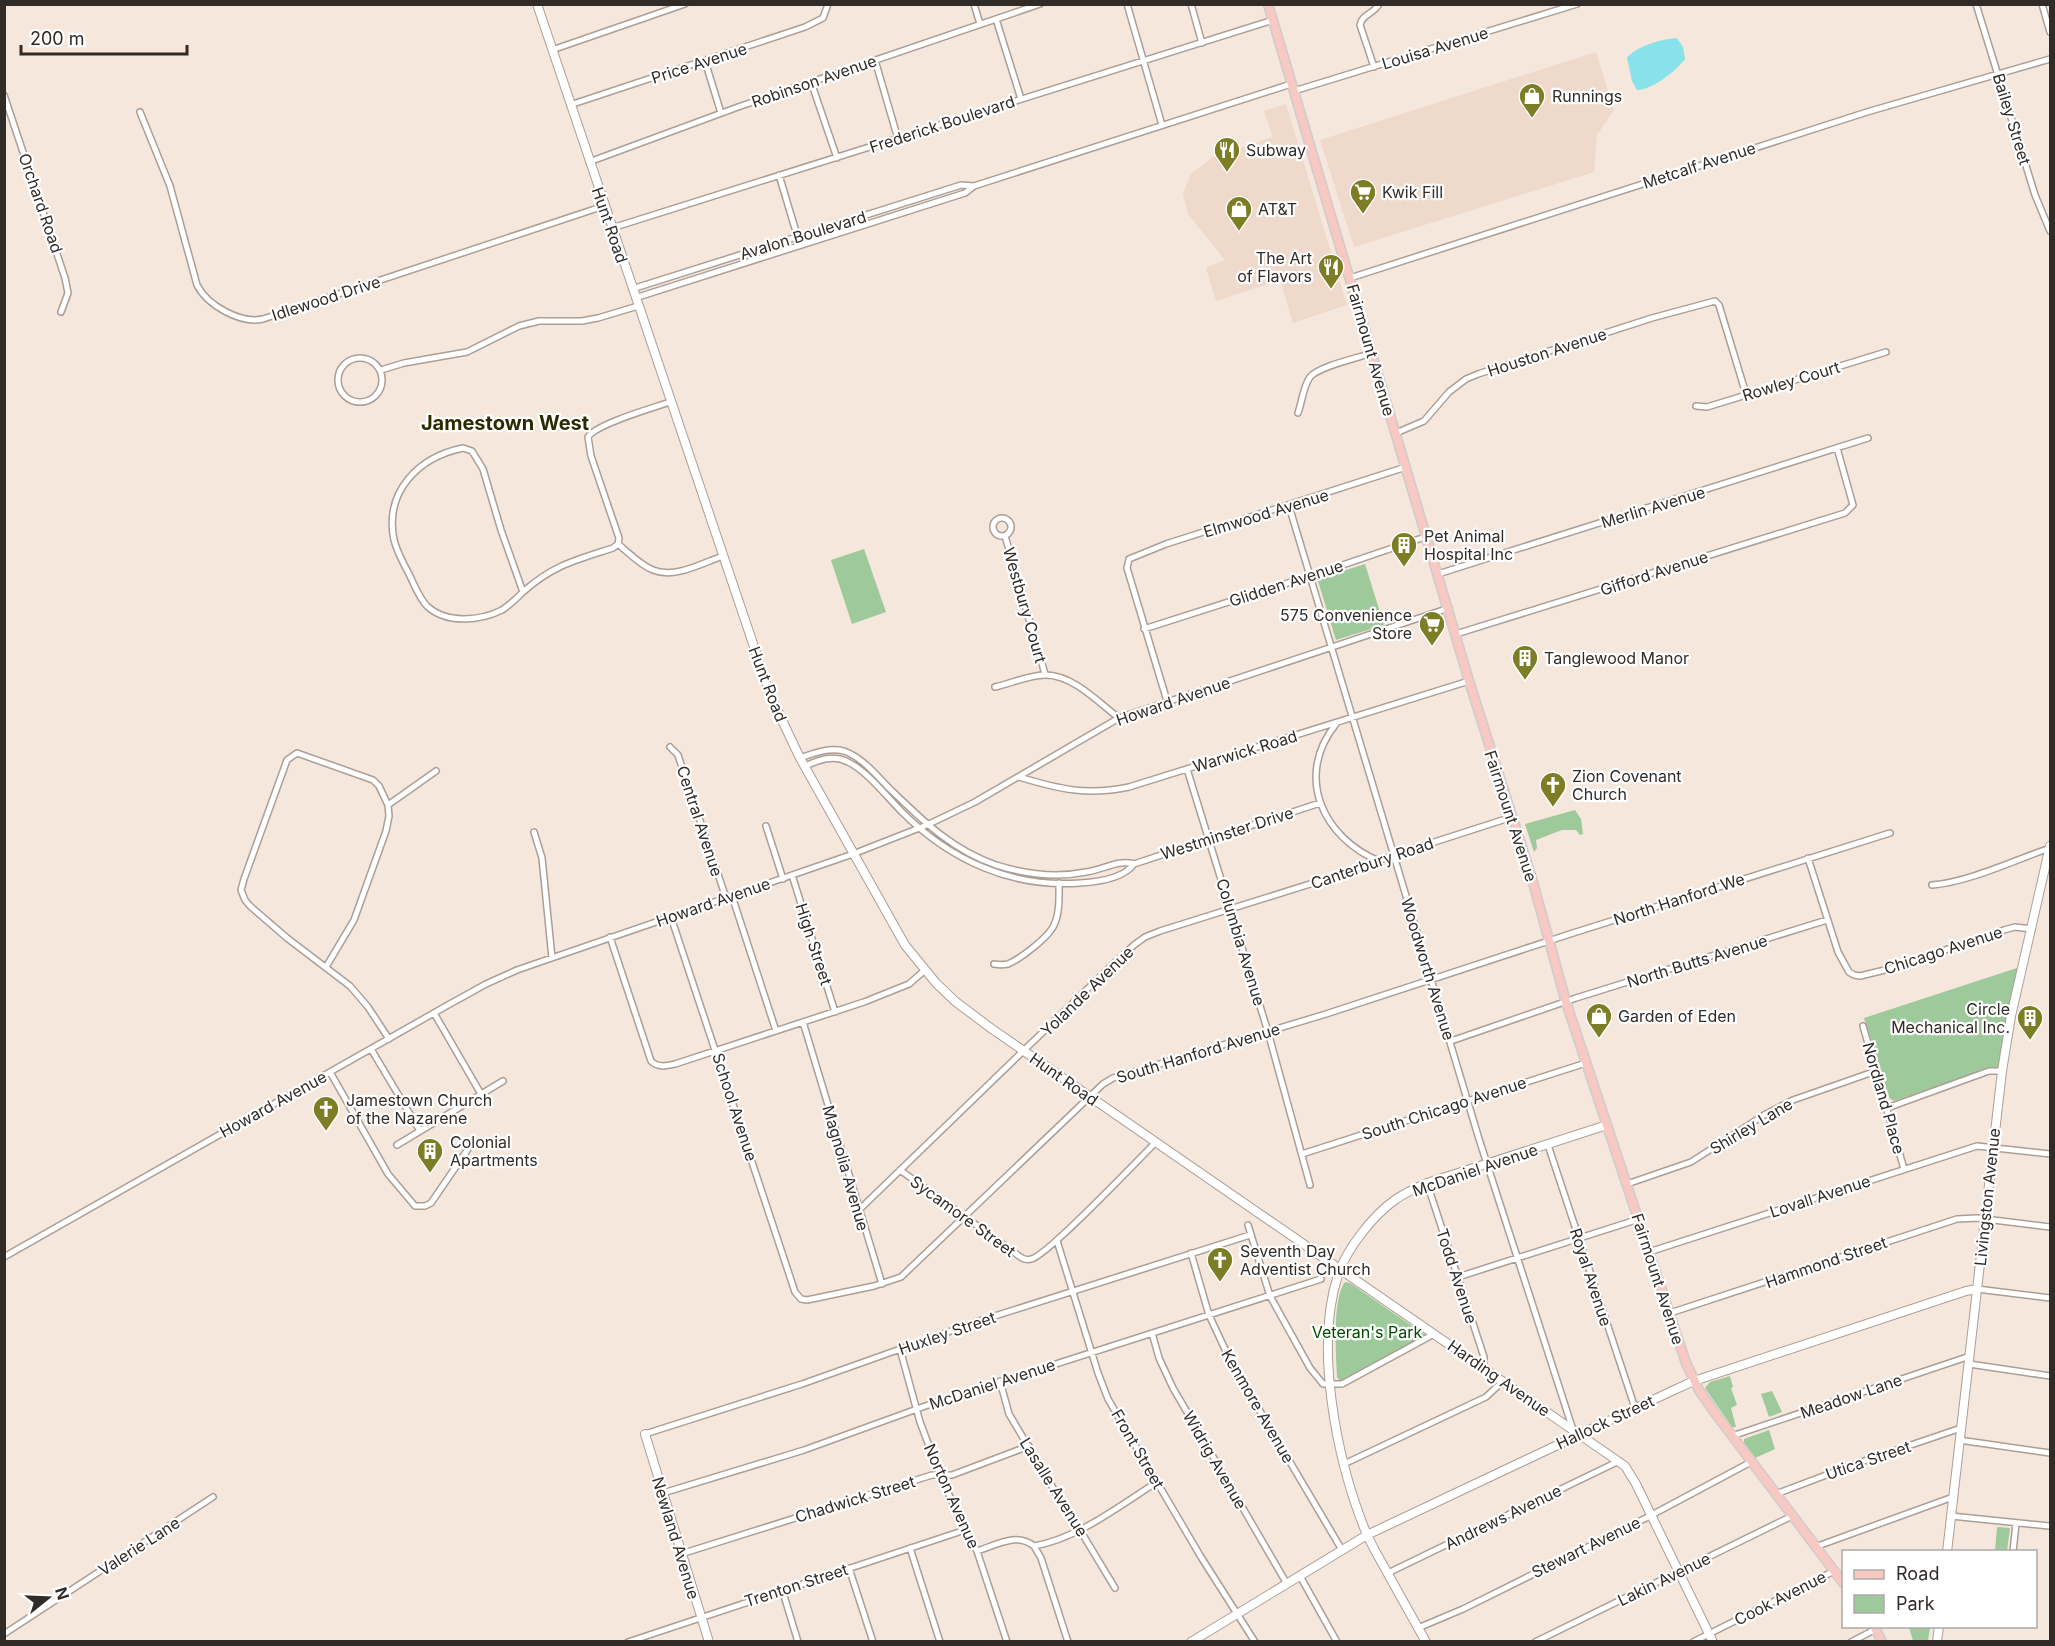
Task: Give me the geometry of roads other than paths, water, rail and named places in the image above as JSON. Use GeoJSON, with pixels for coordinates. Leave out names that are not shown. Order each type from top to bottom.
{"type":"FeatureCollection","features":[{"type":"Feature","properties":{"kind":"main road","name":"Fairmount Avenue"},"geometry":{"type":"LineString","coordinates":[[1268,4],[1428,536],[1469,681],[1550,941],[1566,1002],[1686,1363],[1694,1381],[1732,1436],[1842,1582]]}},
{"type":"Feature","properties":{"kind":"main road"},"geometry":{"type":"LineString","coordinates":[[1875,1628],[1882,1641]]}},
{"type":"Feature","properties":{"kind":"street","name":"Hunt Road"},"geometry":{"type":"LineString","coordinates":[[537,4],[767,685],[800,758],[895,928],[925,970],[956,1002],[1024,1052],[1240,1201]]}},
{"type":"Feature","properties":{"kind":"street"},"geometry":{"type":"LineString","coordinates":[[552,50],[685,4]]}},
{"type":"Feature","properties":{"kind":"street","name":"Price Avenue"},"geometry":{"type":"LineString","coordinates":[[570,105],[806,27],[825,15],[828,4]]}},
{"type":"Feature","properties":{"kind":"street"},"geometry":{"type":"LineString","coordinates":[[974,4],[980,24]]}},
{"type":"Feature","properties":{"kind":"street","name":"Robinson Avenue"},"geometry":{"type":"LineString","coordinates":[[589,162],[722,113],[1040,4]]}},
{"type":"Feature","properties":{"kind":"street"},"geometry":{"type":"LineString","coordinates":[[1127,4],[1162,124]]}},
{"type":"Feature","properties":{"kind":"street"},"geometry":{"type":"LineString","coordinates":[[1191,4],[1202,43]]}},
{"type":"Feature","properties":{"kind":"street"},"geometry":{"type":"LineString","coordinates":[[1374,67],[1360,26],[1365,16],[1376,11],[1379,4]]}},
{"type":"Feature","properties":{"kind":"street","name":"Louisa Avenue"},"geometry":{"type":"LineString","coordinates":[[1292,87],[1374,67],[1577,4]]}},
{"type":"Feature","properties":{"kind":"street","name":"Bailey Street"},"geometry":{"type":"LineString","coordinates":[[1976,4],[2035,195],[2050,231]]}},
{"type":"Feature","properties":{"kind":"street"},"geometry":{"type":"LineString","coordinates":[[2042,4],[2050,32]]}},
{"type":"Feature","properties":{"kind":"street"},"geometry":{"type":"LineString","coordinates":[[996,19],[1021,99]]}},
{"type":"Feature","properties":{"kind":"street","name":"Frederick Boulevard"},"geometry":{"type":"LineString","coordinates":[[612,228],[1273,20]]}},
{"type":"Feature","properties":{"kind":"street","name":"Metcalf Avenue"},"geometry":{"type":"LineString","coordinates":[[1350,278],[1788,137],[2050,59]]}},
{"type":"Feature","properties":{"kind":"street"},"geometry":{"type":"LineString","coordinates":[[875,60],[898,139]]}},
{"type":"Feature","properties":{"kind":"street"},"geometry":{"type":"LineString","coordinates":[[705,61],[722,113]]}},
{"type":"Feature","properties":{"kind":"street"},"geometry":{"type":"LineString","coordinates":[[812,82],[837,158]]}},
{"type":"Feature","properties":{"kind":"street","name":"Avalon Boulevard"},"geometry":{"type":"LineString","coordinates":[[381,370],[404,363],[467,352],[519,327],[539,321],[582,321],[598,318],[800,245],[964,193],[974,186],[1162,124],[1292,87]]}},
{"type":"Feature","properties":{"kind":"street","name":"Orchard Road"},"geometry":{"type":"LineString","coordinates":[[4,95],[65,278],[68,294],[61,312]]}},
{"type":"Feature","properties":{"kind":"street","name":"Idlewood Drive"},"geometry":{"type":"LineString","coordinates":[[140,112],[170,186],[201,294],[214,305],[250,321],[604,207]]}},
{"type":"Feature","properties":{"kind":"street"},"geometry":{"type":"LineString","coordinates":[[779,175],[800,245]]}},
{"type":"Feature","properties":{"kind":"street","name":"Avalon Boulevard"},"geometry":{"type":"LineString","coordinates":[[632,289],[960,185],[974,186]]}},
{"type":"Feature","properties":{"kind":"street","name":"Houston Avenue"},"geometry":{"type":"LineString","coordinates":[[1396,433],[1424,421],[1449,392],[1466,379],[1549,350],[1715,301],[1719,305],[1746,394]]}},
{"type":"Feature","properties":{"kind":"street","name":"Rowley Court"},"geometry":{"type":"LineString","coordinates":[[1696,406],[1707,407],[1886,352]]}},
{"type":"Feature","properties":{"kind":"street"},"geometry":{"type":"LineString","coordinates":[[1298,413],[1305,388],[1312,375],[1372,353]]}},
{"type":"Feature","properties":{"kind":"street"},"geometry":{"type":"LineString","coordinates":[[356,357],[371,360],[381,370],[383,378],[379,392],[368,401],[354,401],[347,398],[339,386],[340,371],[344,365],[356,357]]}},
{"type":"Feature","properties":{"kind":"street"},"geometry":{"type":"LineString","coordinates":[[523,592],[477,456],[472,451],[464,448],[447,451],[428,461],[409,478],[396,501],[393,520],[395,542],[400,557],[423,601],[428,607],[446,616],[471,618],[500,611],[544,575],[558,567],[613,548],[618,544],[619,538],[591,456],[588,437],[593,430],[670,402]]}},
{"type":"Feature","properties":{"kind":"street","name":"Merlin Avenue"},"geometry":{"type":"LineString","coordinates":[[1438,574],[1868,438]]}},
{"type":"Feature","properties":{"kind":"street","name":"Gifford Avenue"},"geometry":{"type":"LineString","coordinates":[[1456,634],[1845,513],[1853,505],[1837,448]]}},
{"type":"Feature","properties":{"kind":"street","name":"Elmwood Avenue"},"geometry":{"type":"LineString","coordinates":[[1144,629],[1127,568],[1128,561],[1133,556],[1406,467]]}},
{"type":"Feature","properties":{"kind":"street","name":"Woodworth Avenue"},"geometry":{"type":"LineString","coordinates":[[1289,506],[1487,1164],[1577,1432]]}},
{"type":"Feature","properties":{"kind":"street","name":"Westbury Court"},"geometry":{"type":"LineString","coordinates":[[1005,536],[1045,674]]}},
{"type":"Feature","properties":{"kind":"street","name":"Glidden Avenue"},"geometry":{"type":"LineString","coordinates":[[1144,629],[1428,536]]}},
{"type":"Feature","properties":{"kind":"street"},"geometry":{"type":"LineString","coordinates":[[618,544],[652,570],[664,573],[682,571],[723,556]]}},
{"type":"Feature","properties":{"kind":"street","name":"Howard Avenue"},"geometry":{"type":"LineString","coordinates":[[4,1257],[486,984],[610,937],[853,854],[927,825],[975,802],[1119,718],[1449,608]]}},
{"type":"Feature","properties":{"kind":"street"},"geometry":{"type":"LineString","coordinates":[[1144,629],[1167,701]]}},
{"type":"Feature","properties":{"kind":"street"},"geometry":{"type":"LineString","coordinates":[[995,687],[1045,674],[1077,687],[1119,718]]}},
{"type":"Feature","properties":{"kind":"street","name":"Warwick Road"},"geometry":{"type":"LineString","coordinates":[[1018,777],[1070,791],[1107,792],[1129,788],[1469,681]]}},
{"type":"Feature","properties":{"kind":"street"},"geometry":{"type":"LineString","coordinates":[[1336,723],[1325,739],[1318,765],[1316,783],[1320,803],[1337,833],[1353,848],[1379,861]]}},
{"type":"Feature","properties":{"kind":"street","name":"Central Avenue"},"geometry":{"type":"LineString","coordinates":[[670,747],[678,755],[776,1031]]}},
{"type":"Feature","properties":{"kind":"street","name":"Westminster Drive"},"geometry":{"type":"LineString","coordinates":[[800,758],[832,750],[849,753],[863,762],[927,825],[957,847],[1016,871],[1059,875],[1090,872],[1125,861],[1134,864]]}},
{"type":"Feature","properties":{"kind":"street"},"geometry":{"type":"LineString","coordinates":[[326,967],[354,920],[389,820],[388,805],[379,786],[373,780],[300,753],[292,755],[287,760],[244,879],[243,896],[250,906],[287,938],[358,994],[389,1039]]}},
{"type":"Feature","properties":{"kind":"street","name":"Westminster Drive"},"geometry":{"type":"LineString","coordinates":[[805,766],[828,758],[848,762],[863,773],[918,828],[959,857],[986,870],[1025,880],[1059,883],[1104,879],[1129,871],[1134,864],[1320,803]]}},
{"type":"Feature","properties":{"kind":"street","name":"Columbia Avenue"},"geometry":{"type":"LineString","coordinates":[[1187,769],[1268,1032],[1310,1185]]}},
{"type":"Feature","properties":{"kind":"street"},"geometry":{"type":"LineString","coordinates":[[388,805],[436,771]]}},
{"type":"Feature","properties":{"kind":"street","name":"Canterbury Road"},"geometry":{"type":"LineString","coordinates":[[1231,909],[1512,817]]}},
{"type":"Feature","properties":{"kind":"street"},"geometry":{"type":"LineString","coordinates":[[766,826],[783,879]]}},
{"type":"Feature","properties":{"kind":"street"},"geometry":{"type":"LineString","coordinates":[[534,832],[542,858],[552,958]]}},
{"type":"Feature","properties":{"kind":"street","name":"North Hanford We"},"geometry":{"type":"LineString","coordinates":[[1550,941],[1890,833]]}},
{"type":"Feature","properties":{"kind":"street"},"geometry":{"type":"LineString","coordinates":[[1932,885],[1962,879],[2050,847]]}},
{"type":"Feature","properties":{"kind":"street","name":"Livingston Avenue"},"geometry":{"type":"LineString","coordinates":[[1947,1550],[2002,1071],[2011,1016],[2050,847]]}},
{"type":"Feature","properties":{"kind":"street"},"geometry":{"type":"LineString","coordinates":[[1808,858],[1827,920]]}},
{"type":"Feature","properties":{"kind":"street","name":"High Street"},"geometry":{"type":"LineString","coordinates":[[792,875],[836,1012]]}},
{"type":"Feature","properties":{"kind":"street"},"geometry":{"type":"LineString","coordinates":[[994,964],[1010,963],[1035,946],[1048,933],[1057,916],[1059,883]]}},
{"type":"Feature","properties":{"kind":"street","name":"Yolande Avenue"},"geometry":{"type":"LineString","coordinates":[[861,1209],[1108,969],[1145,937],[1231,909]]}},
{"type":"Feature","properties":{"kind":"street","name":"School Avenue"},"geometry":{"type":"LineString","coordinates":[[671,917],[798,1297],[807,1300],[882,1284]]}},
{"type":"Feature","properties":{"kind":"street","name":"Chicago Avenue"},"geometry":{"type":"LineString","coordinates":[[1827,920],[1842,962],[1849,972],[1860,976],[1889,969],[2004,930],[2015,927],[2032,929]]}},
{"type":"Feature","properties":{"kind":"street","name":"North Butts Avenue"},"geometry":{"type":"LineString","coordinates":[[1450,1041],[1827,920]]}},
{"type":"Feature","properties":{"kind":"street"},"geometry":{"type":"LineString","coordinates":[[610,937],[651,1060],[663,1066],[836,1012],[909,984],[925,970]]}},
{"type":"Feature","properties":{"kind":"street","name":"South Hanford Avenue"},"geometry":{"type":"LineString","coordinates":[[882,1284],[901,1277],[909,1270],[1103,1084],[1113,1078],[1268,1032],[1550,941]]}},
{"type":"Feature","properties":{"kind":"street"},"geometry":{"type":"LineString","coordinates":[[434,1013],[481,1094]]}},
{"type":"Feature","properties":{"kind":"street","name":"Magnolia Avenue"},"geometry":{"type":"LineString","coordinates":[[803,1022],[882,1284]]}},
{"type":"Feature","properties":{"kind":"street","name":"Nordland Place"},"geometry":{"type":"LineString","coordinates":[[1863,1026],[1904,1169]]}},
{"type":"Feature","properties":{"kind":"street"},"geometry":{"type":"LineString","coordinates":[[371,1049],[420,1131]]}},
{"type":"Feature","properties":{"kind":"street","name":"South Chicago Avenue"},"geometry":{"type":"LineString","coordinates":[[1302,1154],[1586,1063]]}},
{"type":"Feature","properties":{"kind":"street","name":"Shirley Lane"},"geometry":{"type":"LineString","coordinates":[[1627,1184],[1691,1162],[1764,1115],[1793,1100],[1875,1071]]}},
{"type":"Feature","properties":{"kind":"street"},"geometry":{"type":"LineString","coordinates":[[1887,1108],[1989,1071],[2002,1071]]}},
{"type":"Feature","properties":{"kind":"street"},"geometry":{"type":"LineString","coordinates":[[330,1072],[388,1173],[415,1206],[425,1206],[431,1203],[468,1149]]}},
{"type":"Feature","properties":{"kind":"street"},"geometry":{"type":"LineString","coordinates":[[397,1144],[503,1081]]}},
{"type":"Feature","properties":{"kind":"street","name":"McDaniel Avenue"},"geometry":{"type":"LineString","coordinates":[[1426,1641],[1367,1536],[1344,1464],[1336,1424],[1329,1350],[1330,1310],[1340,1270],[1356,1244],[1382,1210],[1397,1198],[1427,1184],[1607,1125]]}},
{"type":"Feature","properties":{"kind":"street","name":"Sycamore Street"},"geometry":{"type":"LineString","coordinates":[[900,1170],[1024,1259],[1037,1258],[1156,1142]]}},
{"type":"Feature","properties":{"kind":"street","name":"Royal Avenue"},"geometry":{"type":"LineString","coordinates":[[1548,1145],[1635,1408]]}},
{"type":"Feature","properties":{"kind":"street","name":"Lovall Avenue"},"geometry":{"type":"LineString","coordinates":[[1649,1252],[1977,1146],[2050,1154]]}},
{"type":"Feature","properties":{"kind":"street","name":"Todd Avenue"},"geometry":{"type":"LineString","coordinates":[[1427,1184],[1484,1357],[1484,1369]]}},
{"type":"Feature","properties":{"kind":"street","name":"Harding Avenue"},"geometry":{"type":"LineString","coordinates":[[1240,1201],[1619,1461],[1629,1471],[1711,1638]]}},
{"type":"Feature","properties":{"kind":"street"},"geometry":{"type":"LineString","coordinates":[[1458,1277],[1639,1219]]}},
{"type":"Feature","properties":{"kind":"street","name":"Hammond Street"},"geometry":{"type":"LineString","coordinates":[[1670,1313],[1947,1221],[1984,1219],[2050,1227]]}},
{"type":"Feature","properties":{"kind":"street"},"geometry":{"type":"LineString","coordinates":[[1248,1226],[1270,1296],[1317,1379],[1323,1384],[1342,1383],[1434,1334]]}},
{"type":"Feature","properties":{"kind":"street","name":"Huxley Street"},"geometry":{"type":"LineString","coordinates":[[645,1434],[1250,1234]]}},
{"type":"Feature","properties":{"kind":"street","name":"Front Street"},"geometry":{"type":"LineString","coordinates":[[1057,1241],[1108,1399],[1254,1641]]}},
{"type":"Feature","properties":{"kind":"street","name":"Kenmore Avenue"},"geometry":{"type":"LineString","coordinates":[[1191,1253],[1209,1315],[1231,1362],[1342,1550]]}},
{"type":"Feature","properties":{"kind":"street","name":"McDaniel Avenue"},"geometry":{"type":"LineString","coordinates":[[663,1493],[835,1439],[1000,1381],[1322,1279]]}},
{"type":"Feature","properties":{"kind":"street","name":"Hallock Street"},"geometry":{"type":"LineString","coordinates":[[1191,1641],[1367,1536],[1577,1432],[1694,1381],[1966,1291],[1977,1289],[2050,1298]]}},
{"type":"Feature","properties":{"kind":"street","name":"Widrig Avenue"},"geometry":{"type":"LineString","coordinates":[[1152,1333],[1164,1371],[1287,1584]]}},
{"type":"Feature","properties":{"kind":"street","name":"Norton Avenue"},"geometry":{"type":"LineString","coordinates":[[900,1349],[916,1409],[940,1475],[977,1551],[1007,1641]]}},
{"type":"Feature","properties":{"kind":"street","name":"Meadow Lane"},"geometry":{"type":"LineString","coordinates":[[1732,1436],[1970,1356]]}},
{"type":"Feature","properties":{"kind":"street"},"geometry":{"type":"LineString","coordinates":[[1969,1365],[2050,1376]]}},
{"type":"Feature","properties":{"kind":"street","name":"Lasalle Avenue"},"geometry":{"type":"LineString","coordinates":[[1000,1381],[1009,1414],[1078,1530],[1116,1588]]}},
{"type":"Feature","properties":{"kind":"street"},"geometry":{"type":"LineString","coordinates":[[1344,1464],[1486,1397],[1503,1381]]}},
{"type":"Feature","properties":{"kind":"street","name":"Utica Street"},"geometry":{"type":"LineString","coordinates":[[1776,1494],[1961,1428]]}},
{"type":"Feature","properties":{"kind":"street","name":"Newland Avenue"},"geometry":{"type":"LineString","coordinates":[[645,1434],[709,1641]]}},
{"type":"Feature","properties":{"kind":"street"},"geometry":{"type":"LineString","coordinates":[[1959,1440],[2050,1453]]}},
{"type":"Feature","properties":{"kind":"street","name":"Chadwick Street"},"geometry":{"type":"LineString","coordinates":[[681,1554],[932,1475],[952,1474],[1029,1446]]}},
{"type":"Feature","properties":{"kind":"street","name":"Andrews Avenue"},"geometry":{"type":"LineString","coordinates":[[1388,1573],[1619,1461]]}},
{"type":"Feature","properties":{"kind":"street","name":"Stewart Avenue"},"geometry":{"type":"LineString","coordinates":[[1418,1628],[1463,1609],[1751,1462]]}},
{"type":"Feature","properties":{"kind":"street"},"geometry":{"type":"LineString","coordinates":[[1034,1546],[1048,1544],[1078,1530],[1157,1482]]}},
{"type":"Feature","properties":{"kind":"street","name":"Valerie Lane"},"geometry":{"type":"LineString","coordinates":[[4,1634],[213,1497]]}},
{"type":"Feature","properties":{"kind":"street"},"geometry":{"type":"LineString","coordinates":[[1815,1547],[1953,1497]]}},
{"type":"Feature","properties":{"kind":"street","name":"Lakin Avenue"},"geometry":{"type":"LineString","coordinates":[[1535,1641],[1792,1516]]}},
{"type":"Feature","properties":{"kind":"street"},"geometry":{"type":"LineString","coordinates":[[1951,1516],[2049,1526]]}},
{"type":"Feature","properties":{"kind":"street"},"geometry":{"type":"LineString","coordinates":[[2013,1550],[2016,1523]]}},
{"type":"Feature","properties":{"kind":"street","name":"Trenton Street"},"geometry":{"type":"LineString","coordinates":[[628,1641],[965,1530]]}},
{"type":"Feature","properties":{"kind":"street"},"geometry":{"type":"LineString","coordinates":[[977,1551],[1020,1539],[1034,1546],[1041,1558],[1068,1641]]}},
{"type":"Feature","properties":{"kind":"street"},"geometry":{"type":"LineString","coordinates":[[910,1548],[940,1641]]}},
{"type":"Feature","properties":{"kind":"street"},"geometry":{"type":"LineString","coordinates":[[849,1568],[873,1641]]}},
{"type":"Feature","properties":{"kind":"street","name":"Cook Avenue"},"geometry":{"type":"LineString","coordinates":[[1693,1641],[1711,1638],[1833,1571]]}},
{"type":"Feature","properties":{"kind":"street"},"geometry":{"type":"LineString","coordinates":[[1300,1576],[1337,1641]]}},
{"type":"Feature","properties":{"kind":"street"},"geometry":{"type":"LineString","coordinates":[[782,1589],[798,1641]]}},
{"type":"Feature","properties":{"kind":"street"},"geometry":{"type":"LineString","coordinates":[[1851,1641],[1875,1628]]}},
{"type":"Feature","properties":{"kind":"water"},"geometry":{"type":"Polygon","coordinates":[[[1677,38],[1683,47],[1685,59],[1663,79],[1650,87],[1637,90],[1632,81],[1627,58],[1636,50],[1650,44],[1677,38]]]}},
{"type":"Feature","properties":{"kind":"place","name":"Runnings"},"geometry":{"type":"Point","coordinates":[1532,119]}},
{"type":"Feature","properties":{"kind":"place","name":"Subway"},"geometry":{"type":"Point","coordinates":[1227,173]}},
{"type":"Feature","properties":{"kind":"place","name":"Kwik Fill"},"geometry":{"type":"Point","coordinates":[1363,215]}},
{"type":"Feature","properties":{"kind":"place","name":"AT&T"},"geometry":{"type":"Point","coordinates":[1239,232]}},
{"type":"Feature","properties":{"kind":"place","name":"The Art of Flavors"},"geometry":{"type":"Point","coordinates":[1331,290]}},
{"type":"Feature","properties":{"kind":"place","name":"Pet Animal Hospital Inc"},"geometry":{"type":"Point","coordinates":[1404,568]}},
{"type":"Feature","properties":{"kind":"place","name":"575 Convenience Store"},"geometry":{"type":"Point","coordinates":[1432,647]}},
{"type":"Feature","properties":{"kind":"place","name":"Tanglewood Manor"},"geometry":{"type":"Point","coordinates":[1525,681]}},
{"type":"Feature","properties":{"kind":"place","name":"Zion Covenant Church"},"geometry":{"type":"Point","coordinates":[1553,808]}},
{"type":"Feature","properties":{"kind":"place","name":"Garden of Eden"},"geometry":{"type":"Point","coordinates":[1599,1039]}},
{"type":"Feature","properties":{"kind":"place","name":"Circle Mechanical Inc."},"geometry":{"type":"Point","coordinates":[2030,1041]}},
{"type":"Feature","properties":{"kind":"place","name":"Jamestown Church of the Nazarene"},"geometry":{"type":"Point","coordinates":[326,1132]}},
{"type":"Feature","properties":{"kind":"place","name":"Colonial Apartments"},"geometry":{"type":"Point","coordinates":[430,1174]}},
{"type":"Feature","properties":{"kind":"place","name":"Seventh Day Adventist Church"},"geometry":{"type":"Point","coordinates":[1220,1283]}},
{"type":"Feature","properties":{"kind":"district","name":"Jamestown West"},"geometry":{"type":"Point","coordinates":[505,423]}},
{"type":"Feature","properties":{"kind":"park label","name":"Veteran's Park"},"geometry":{"type":"Point","coordinates":[1367,1332]}}]}
